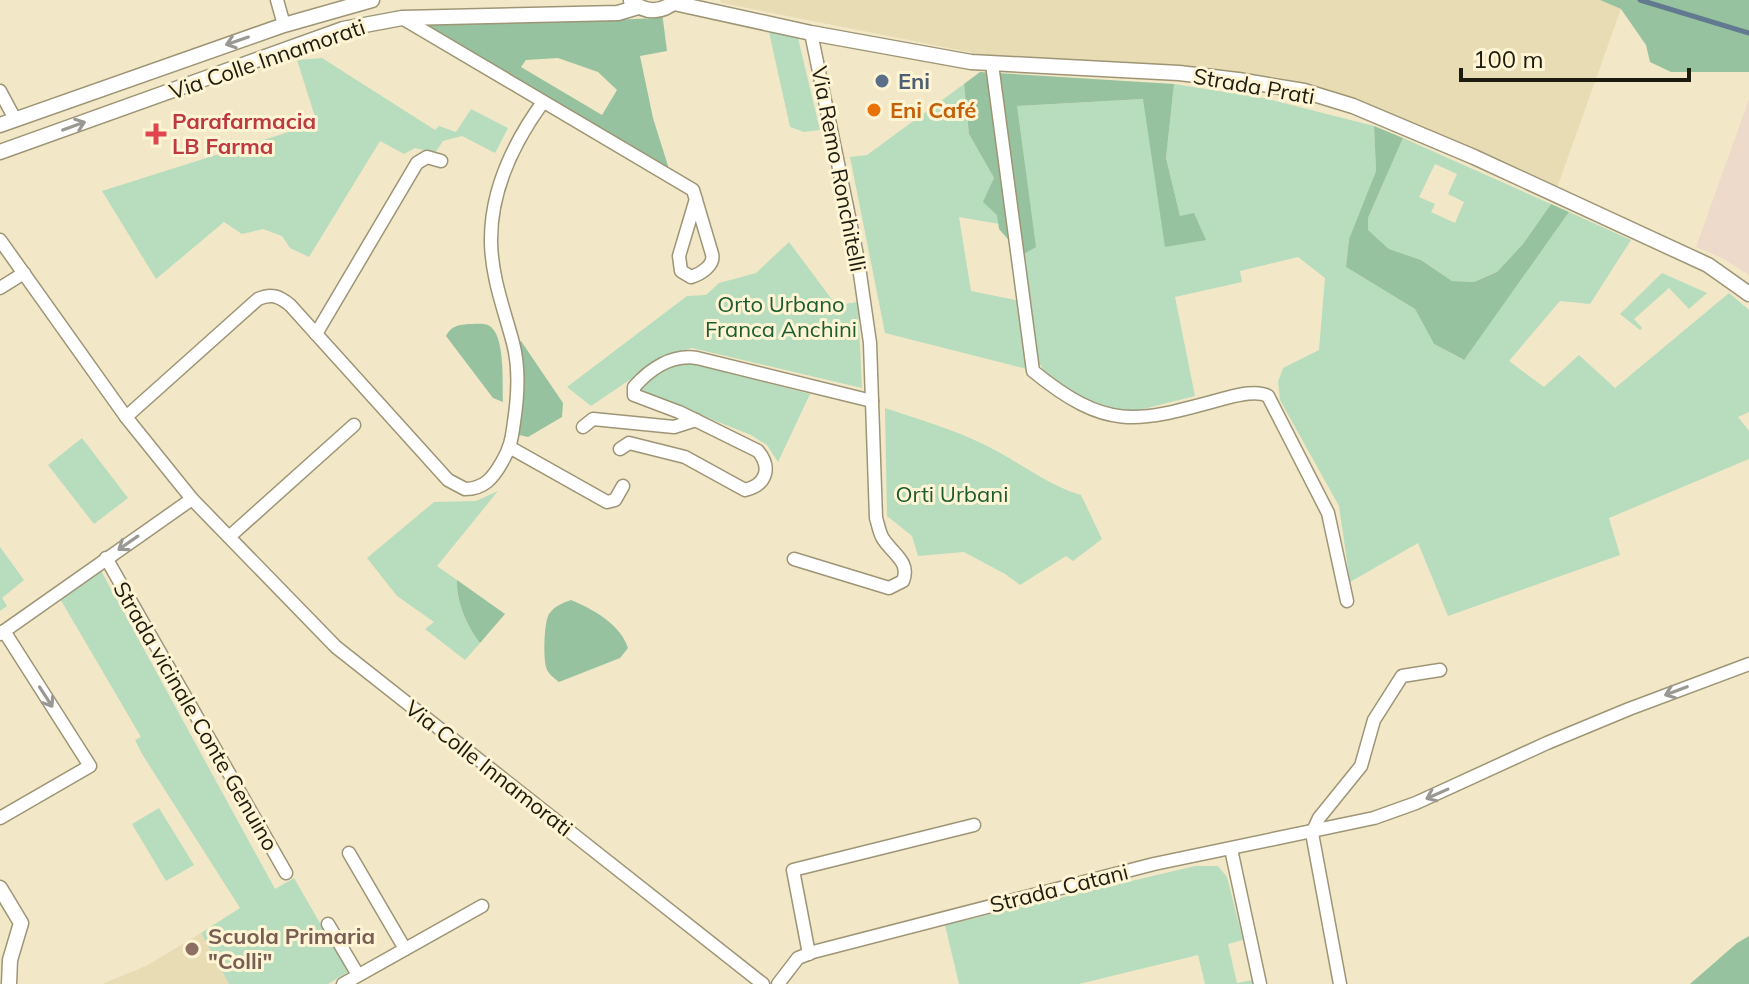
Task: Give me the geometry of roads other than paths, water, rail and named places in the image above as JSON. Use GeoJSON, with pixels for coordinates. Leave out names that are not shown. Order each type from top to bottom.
{"type":"FeatureCollection","features":[{"type":"Feature","properties":{"kind":"street"},"geometry":{"type":"LineString","coordinates":[[277,0],[284,25]]}},
{"type":"Feature","properties":{"kind":"street"},"geometry":{"type":"LineString","coordinates":[[0,125],[284,25],[372,0]]}},
{"type":"Feature","properties":{"kind":"street","name":"Strada Prati"},"geometry":{"type":"LineString","coordinates":[[707,0],[720,12]]}},
{"type":"Feature","properties":{"kind":"street","name":"Strada Prati"},"geometry":{"type":"LineString","coordinates":[[634,3],[657,11],[676,2],[811,33],[953,60],[1179,73],[1304,91],[1353,106],[1474,157],[1708,265],[1749,294]]}},
{"type":"Feature","properties":{"kind":"street","name":"Via Colle Innamorati"},"geometry":{"type":"LineString","coordinates":[[0,152],[343,29],[402,18],[618,13],[634,3]]}},
{"type":"Feature","properties":{"kind":"street"},"geometry":{"type":"LineString","coordinates":[[402,18],[693,190],[696,199],[713,258],[711,264],[691,277],[681,271],[678,261],[696,199]]}},
{"type":"Feature","properties":{"kind":"street","name":"Via Remo Ronchitelli"},"geometry":{"type":"LineString","coordinates":[[794,559],[883,587],[894,587],[903,581],[905,565],[881,535],[876,518],[870,343],[858,260],[811,33]]}},
{"type":"Feature","properties":{"kind":"street"},"geometry":{"type":"LineString","coordinates":[[992,64],[1033,371],[1079,403],[1104,414],[1125,417],[1157,417],[1233,396],[1262,393],[1268,396],[1328,513],[1347,601]]}},
{"type":"Feature","properties":{"kind":"street"},"geometry":{"type":"LineString","coordinates":[[0,91],[15,119]]}},
{"type":"Feature","properties":{"kind":"street"},"geometry":{"type":"LineString","coordinates":[[126,417],[258,299],[267,295],[276,296],[290,305],[456,485],[465,489],[482,486],[497,471],[511,448],[518,373],[514,344],[497,291],[491,242],[493,212],[512,154],[543,102]]}},
{"type":"Feature","properties":{"kind":"street"},"geometry":{"type":"LineString","coordinates":[[316,334],[417,163],[427,157],[441,161]]}},
{"type":"Feature","properties":{"kind":"street","name":"Via Colle Innamorati"},"geometry":{"type":"LineString","coordinates":[[0,240],[126,417],[192,499],[336,647],[763,984]]}},
{"type":"Feature","properties":{"kind":"street"},"geometry":{"type":"LineString","coordinates":[[0,288],[24,273]]}},
{"type":"Feature","properties":{"kind":"street"},"geometry":{"type":"LineString","coordinates":[[620,449],[629,443],[685,457],[745,490],[759,484],[766,468],[761,454],[696,420],[634,395],[634,387],[647,374],[672,359],[688,357],[872,401]]}},
{"type":"Feature","properties":{"kind":"street"},"geometry":{"type":"LineString","coordinates":[[583,427],[593,419],[674,427],[696,420]]}},
{"type":"Feature","properties":{"kind":"street"},"geometry":{"type":"LineString","coordinates":[[229,537],[354,425]]}},
{"type":"Feature","properties":{"kind":"street"},"geometry":{"type":"LineString","coordinates":[[511,448],[607,502],[615,500],[623,486]]}},
{"type":"Feature","properties":{"kind":"street","name":"Strada vicinale Conte Genuino"},"geometry":{"type":"LineString","coordinates":[[2,633],[192,499]]}},
{"type":"Feature","properties":{"kind":"street","name":"Strada vicinale Conte Genuino"},"geometry":{"type":"LineString","coordinates":[[106,558],[286,873]]}},
{"type":"Feature","properties":{"kind":"street"},"geometry":{"type":"LineString","coordinates":[[0,818],[90,766],[2,633]]}},
{"type":"Feature","properties":{"kind":"street","name":"Strada Catani"},"geometry":{"type":"LineString","coordinates":[[778,984],[798,958],[809,954],[1139,867],[1374,818],[1588,726],[1749,664]]}},
{"type":"Feature","properties":{"kind":"street"},"geometry":{"type":"LineString","coordinates":[[1340,984],[1312,833],[1319,818],[1361,766],[1374,720],[1402,676],[1440,670]]}},
{"type":"Feature","properties":{"kind":"street"},"geometry":{"type":"LineString","coordinates":[[809,954],[793,870],[974,825]]}},
{"type":"Feature","properties":{"kind":"street"},"geometry":{"type":"LineString","coordinates":[[1231,849],[1260,984]]}},
{"type":"Feature","properties":{"kind":"street"},"geometry":{"type":"LineString","coordinates":[[349,853],[405,949]]}},
{"type":"Feature","properties":{"kind":"street"},"geometry":{"type":"LineString","coordinates":[[0,888],[21,923],[0,971]]}},
{"type":"Feature","properties":{"kind":"street"},"geometry":{"type":"LineString","coordinates":[[343,984],[482,906]]}},
{"type":"Feature","properties":{"kind":"street"},"geometry":{"type":"LineString","coordinates":[[328,924],[358,975]]}},
{"type":"Feature","properties":{"kind":"street"},"geometry":{"type":"LineString","coordinates":[[6,956],[9,984]]}},
{"type":"Feature","properties":{"kind":"waterway"},"geometry":{"type":"LineString","coordinates":[[1640,0],[1749,33]]}},
{"type":"Feature","properties":{"kind":"place","name":"Eni"},"geometry":{"type":"Point","coordinates":[882,81]}},
{"type":"Feature","properties":{"kind":"place","name":"Eni Café"},"geometry":{"type":"Point","coordinates":[874,110]}},
{"type":"Feature","properties":{"kind":"place","name":"Parafarmacia LB Farma"},"geometry":{"type":"Point","coordinates":[156,134]}},
{"type":"Feature","properties":{"kind":"place","name":"Scuola Primaria \"Colli\""},"geometry":{"type":"Point","coordinates":[192,949]}},
{"type":"Feature","properties":{"kind":"park label","name":"Orto Urbano Franca Anchini"},"geometry":{"type":"Point","coordinates":[781,316]}},
{"type":"Feature","properties":{"kind":"park label","name":"Orti Urbani"},"geometry":{"type":"Point","coordinates":[952,494]}}]}
